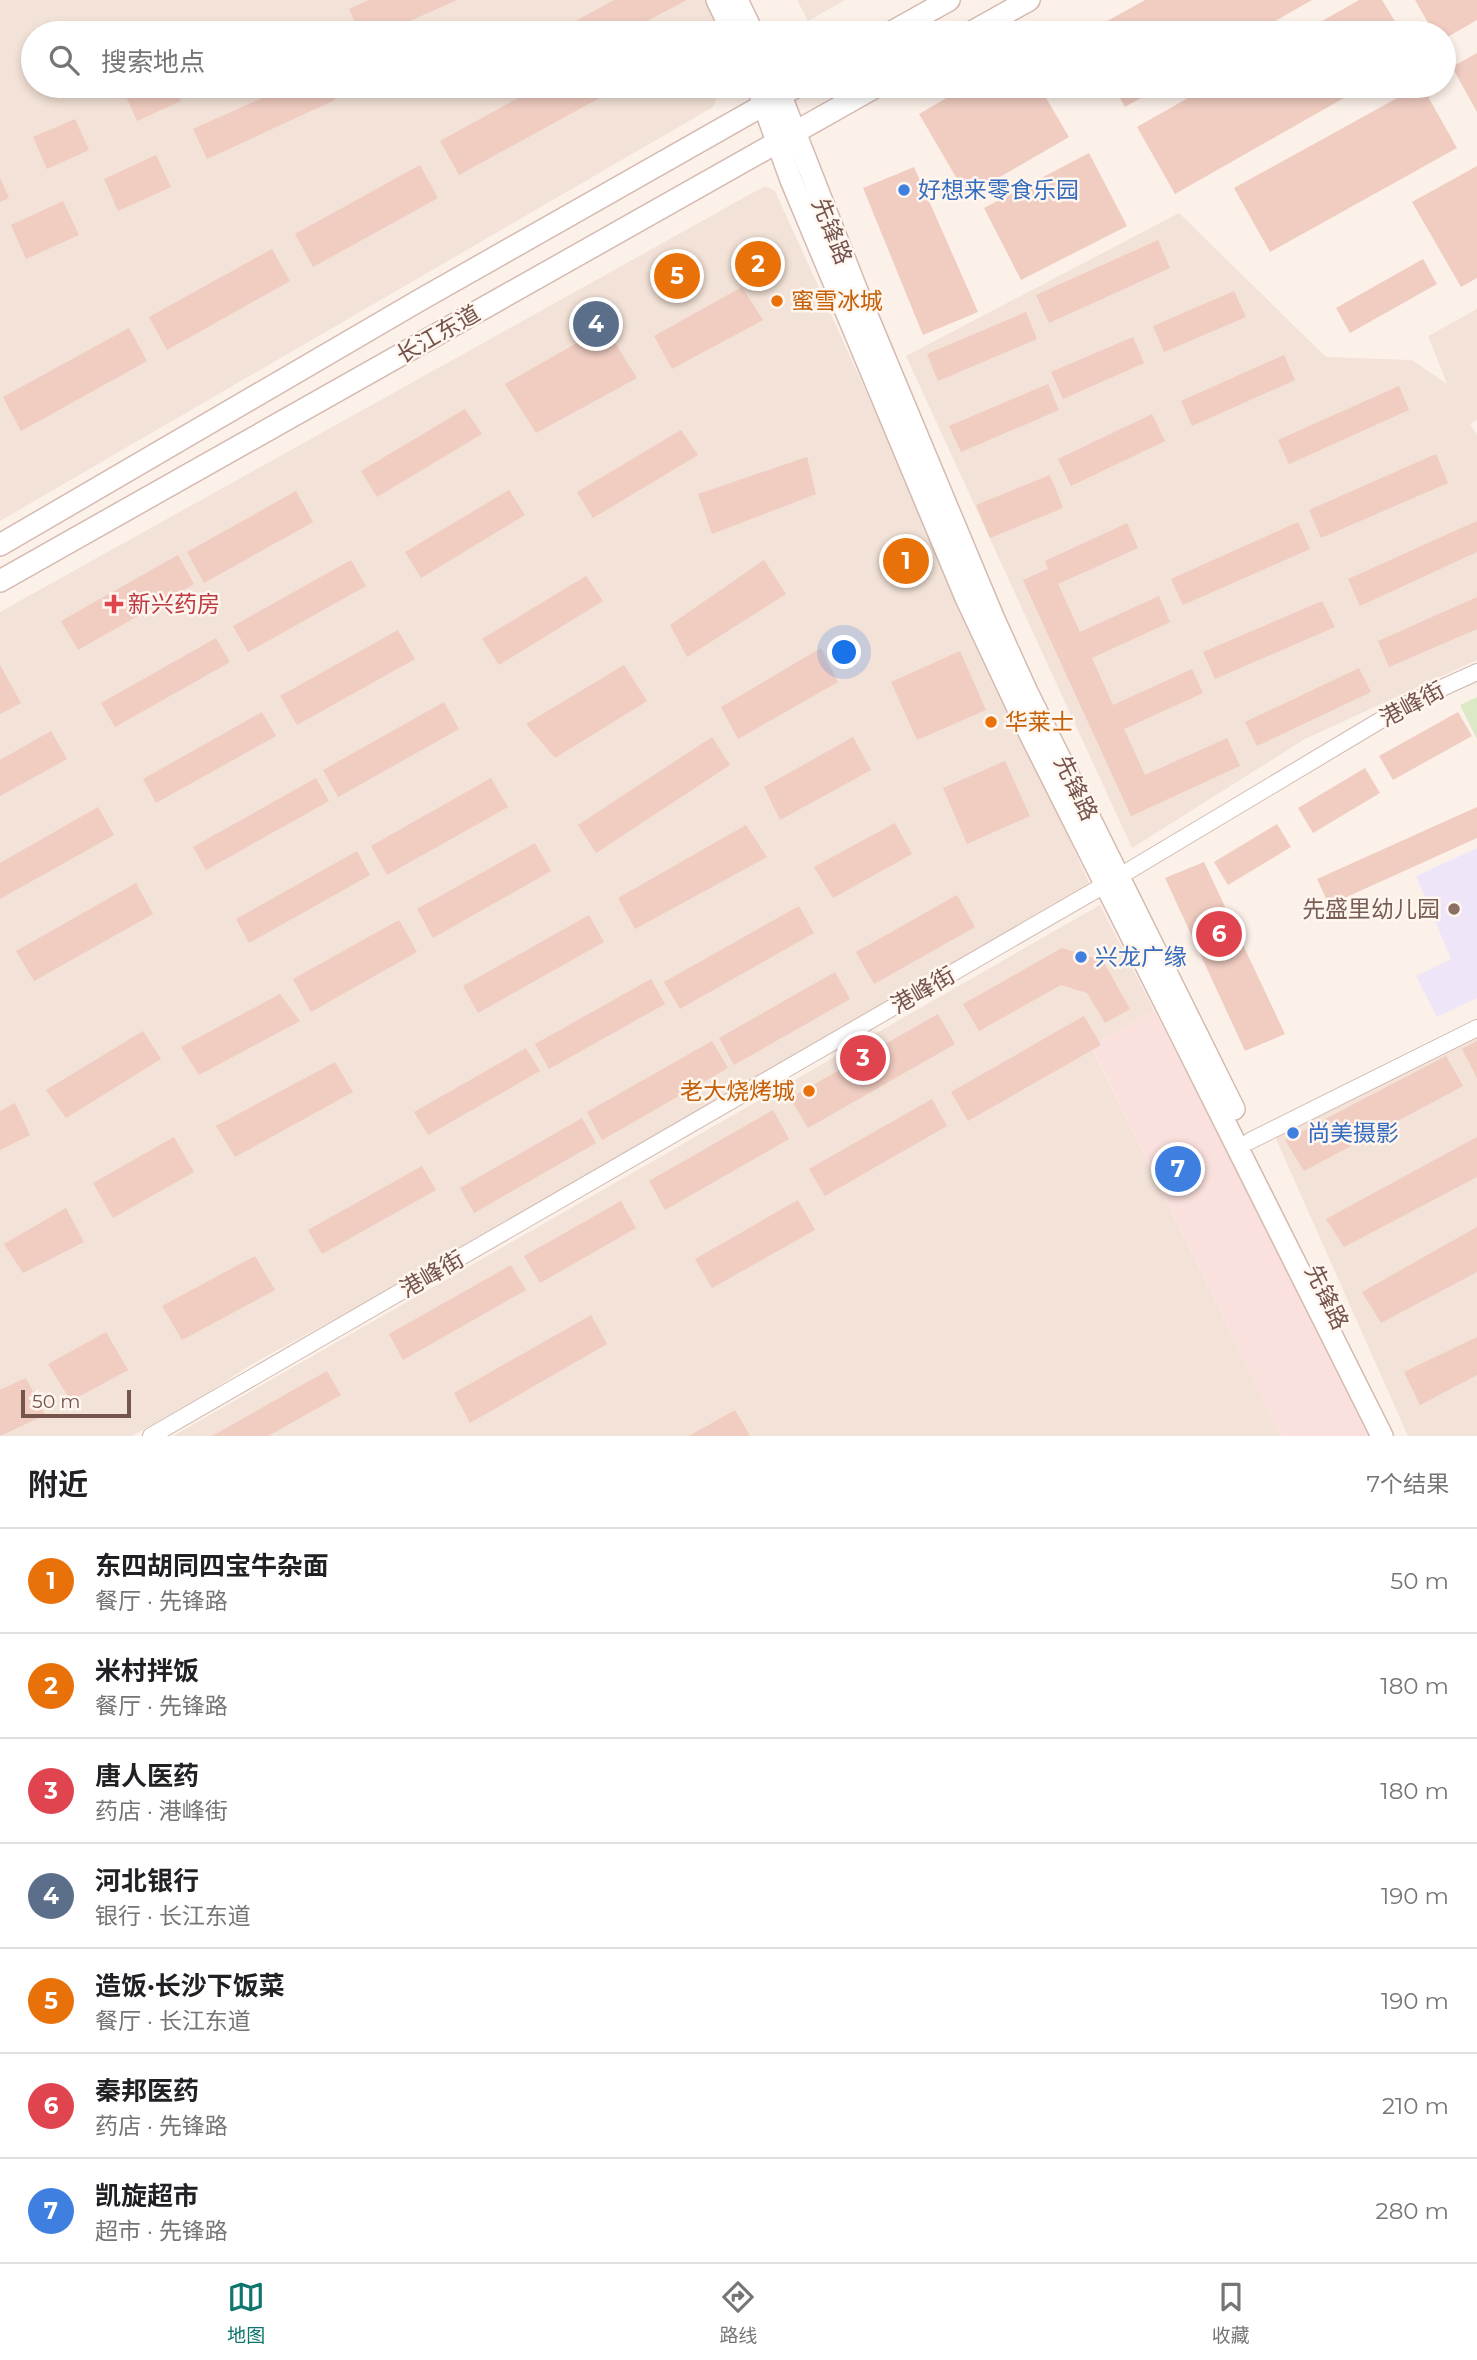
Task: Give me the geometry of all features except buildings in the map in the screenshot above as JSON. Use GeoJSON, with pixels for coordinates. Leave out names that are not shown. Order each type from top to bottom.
{"type":"FeatureCollection","features":[{"type":"Feature","properties":{"kind":"street"},"geometry":{"type":"LineString","coordinates":[[717,0],[727,21]]}},
{"type":"Feature","properties":{"kind":"street"},"geometry":{"type":"LineString","coordinates":[[737,0],[747,21]]}},
{"type":"Feature","properties":{"kind":"street"},"geometry":{"type":"LineString","coordinates":[[911,21],[949,0]]}},
{"type":"Feature","properties":{"kind":"street"},"geometry":{"type":"LineString","coordinates":[[991,21],[1029,0]]}},
{"type":"Feature","properties":{"kind":"street","name":"长江东道"},"geometry":{"type":"LineString","coordinates":[[0,545],[763,98]]}},
{"type":"Feature","properties":{"kind":"street","name":"先锋路"},"geometry":{"type":"LineString","coordinates":[[777,98],[787,136],[807,170],[955,531],[1112,880],[1250,1140],[1395,1436]]}},
{"type":"Feature","properties":{"kind":"street","name":"长江东道"},"geometry":{"type":"LineString","coordinates":[[0,582],[855,98]]}},
{"type":"Feature","properties":{"kind":"street","name":"港峰街"},"geometry":{"type":"LineString","coordinates":[[151,1436],[1112,880],[1411,702],[1477,672]]}},
{"type":"Feature","properties":{"kind":"street"},"geometry":{"type":"LineString","coordinates":[[1112,880],[1382,1436]]}},
{"type":"Feature","properties":{"kind":"street"},"geometry":{"type":"LineString","coordinates":[[1250,1140],[1477,1028]]}},
{"type":"Feature","properties":{"kind":"shaded area"},"geometry":{"type":"Polygon","coordinates":[[[0,0],[707,0],[717,21],[21,21],[21,98],[717,98],[713,107],[0,521],[0,0]]]}},
{"type":"Feature","properties":{"kind":"shaded area"},"geometry":{"type":"Polygon","coordinates":[[[797,0],[845,0],[808,21],[797,0]]]}},
{"type":"Feature","properties":{"kind":"shaded area"},"geometry":{"type":"Polygon","coordinates":[[[765,186],[775,191],[1091,887],[252,1364],[203,1396],[132,1436],[0,1436],[0,612],[765,186]]]}},
{"type":"Feature","properties":{"kind":"shaded area"},"geometry":{"type":"Polygon","coordinates":[[[1179,213],[1326,357],[1412,360],[1447,384],[1428,336],[1477,309],[1477,420],[1470,424],[1477,435],[1477,660],[1305,739],[1132,848],[906,356],[1179,213]]]}},
{"type":"Feature","properties":{"kind":"shaded area","name":"先盛里幼儿园"},"geometry":{"type":"Polygon","coordinates":[[[1477,848],[1477,998],[1437,1017],[1416,976],[1451,959],[1416,876],[1477,848]]]}},
{"type":"Feature","properties":{"kind":"shaded area"},"geometry":{"type":"Polygon","coordinates":[[[1100,905],[1154,1010],[1091,1046],[1281,1436],[173,1436],[1100,905]]]}},
{"type":"Feature","properties":{"kind":"shaded area"},"geometry":{"type":"Polygon","coordinates":[[[1154,1010],[1374,1436],[1281,1436],[1091,1045],[1154,1010]]]}},
{"type":"Feature","properties":{"kind":"shaded area"},"geometry":{"type":"Polygon","coordinates":[[[1477,1028],[1477,1436],[1408,1436],[1272,1130],[1477,1028]]]}},
{"type":"Feature","properties":{"kind":"green space"},"geometry":{"type":"Polygon","coordinates":[[[1477,697],[1477,739],[1460,705],[1477,697]]]}},
{"type":"Feature","properties":{"kind":"place","name":"好想来零食乐园"},"geometry":{"type":"Point","coordinates":[904,190]}},
{"type":"Feature","properties":{"kind":"place","name":"米村拌饭"},"geometry":{"type":"Point","coordinates":[758,264]}},
{"type":"Feature","properties":{"kind":"place","name":"造饭·长沙下饭菜"},"geometry":{"type":"Point","coordinates":[677,276]}},
{"type":"Feature","properties":{"kind":"place","name":"蜜雪冰城"},"geometry":{"type":"Point","coordinates":[777,301]}},
{"type":"Feature","properties":{"kind":"place","name":"河北银行"},"geometry":{"type":"Point","coordinates":[596,324]}},
{"type":"Feature","properties":{"kind":"place","name":"东四胡同四宝牛杂面"},"geometry":{"type":"Point","coordinates":[906,561]}},
{"type":"Feature","properties":{"kind":"place","name":"新兴药房"},"geometry":{"type":"Point","coordinates":[114,604]}},
{"type":"Feature","properties":{"kind":"place","name":"华莱士"},"geometry":{"type":"Point","coordinates":[991,722]}},
{"type":"Feature","properties":{"kind":"place","name":"先盛里幼儿园"},"geometry":{"type":"Point","coordinates":[1454,909]}},
{"type":"Feature","properties":{"kind":"place","name":"秦邦医药"},"geometry":{"type":"Point","coordinates":[1219,934]}},
{"type":"Feature","properties":{"kind":"place","name":"兴龙广缘"},"geometry":{"type":"Point","coordinates":[1081,957]}},
{"type":"Feature","properties":{"kind":"place","name":"唐人医药"},"geometry":{"type":"Point","coordinates":[863,1058]}},
{"type":"Feature","properties":{"kind":"place","name":"老大烧烤城"},"geometry":{"type":"Point","coordinates":[809,1091]}},
{"type":"Feature","properties":{"kind":"place","name":"尚美摄影"},"geometry":{"type":"Point","coordinates":[1293,1133]}},
{"type":"Feature","properties":{"kind":"place","name":"凯旋超市"},"geometry":{"type":"Point","coordinates":[1178,1169]}}]}
